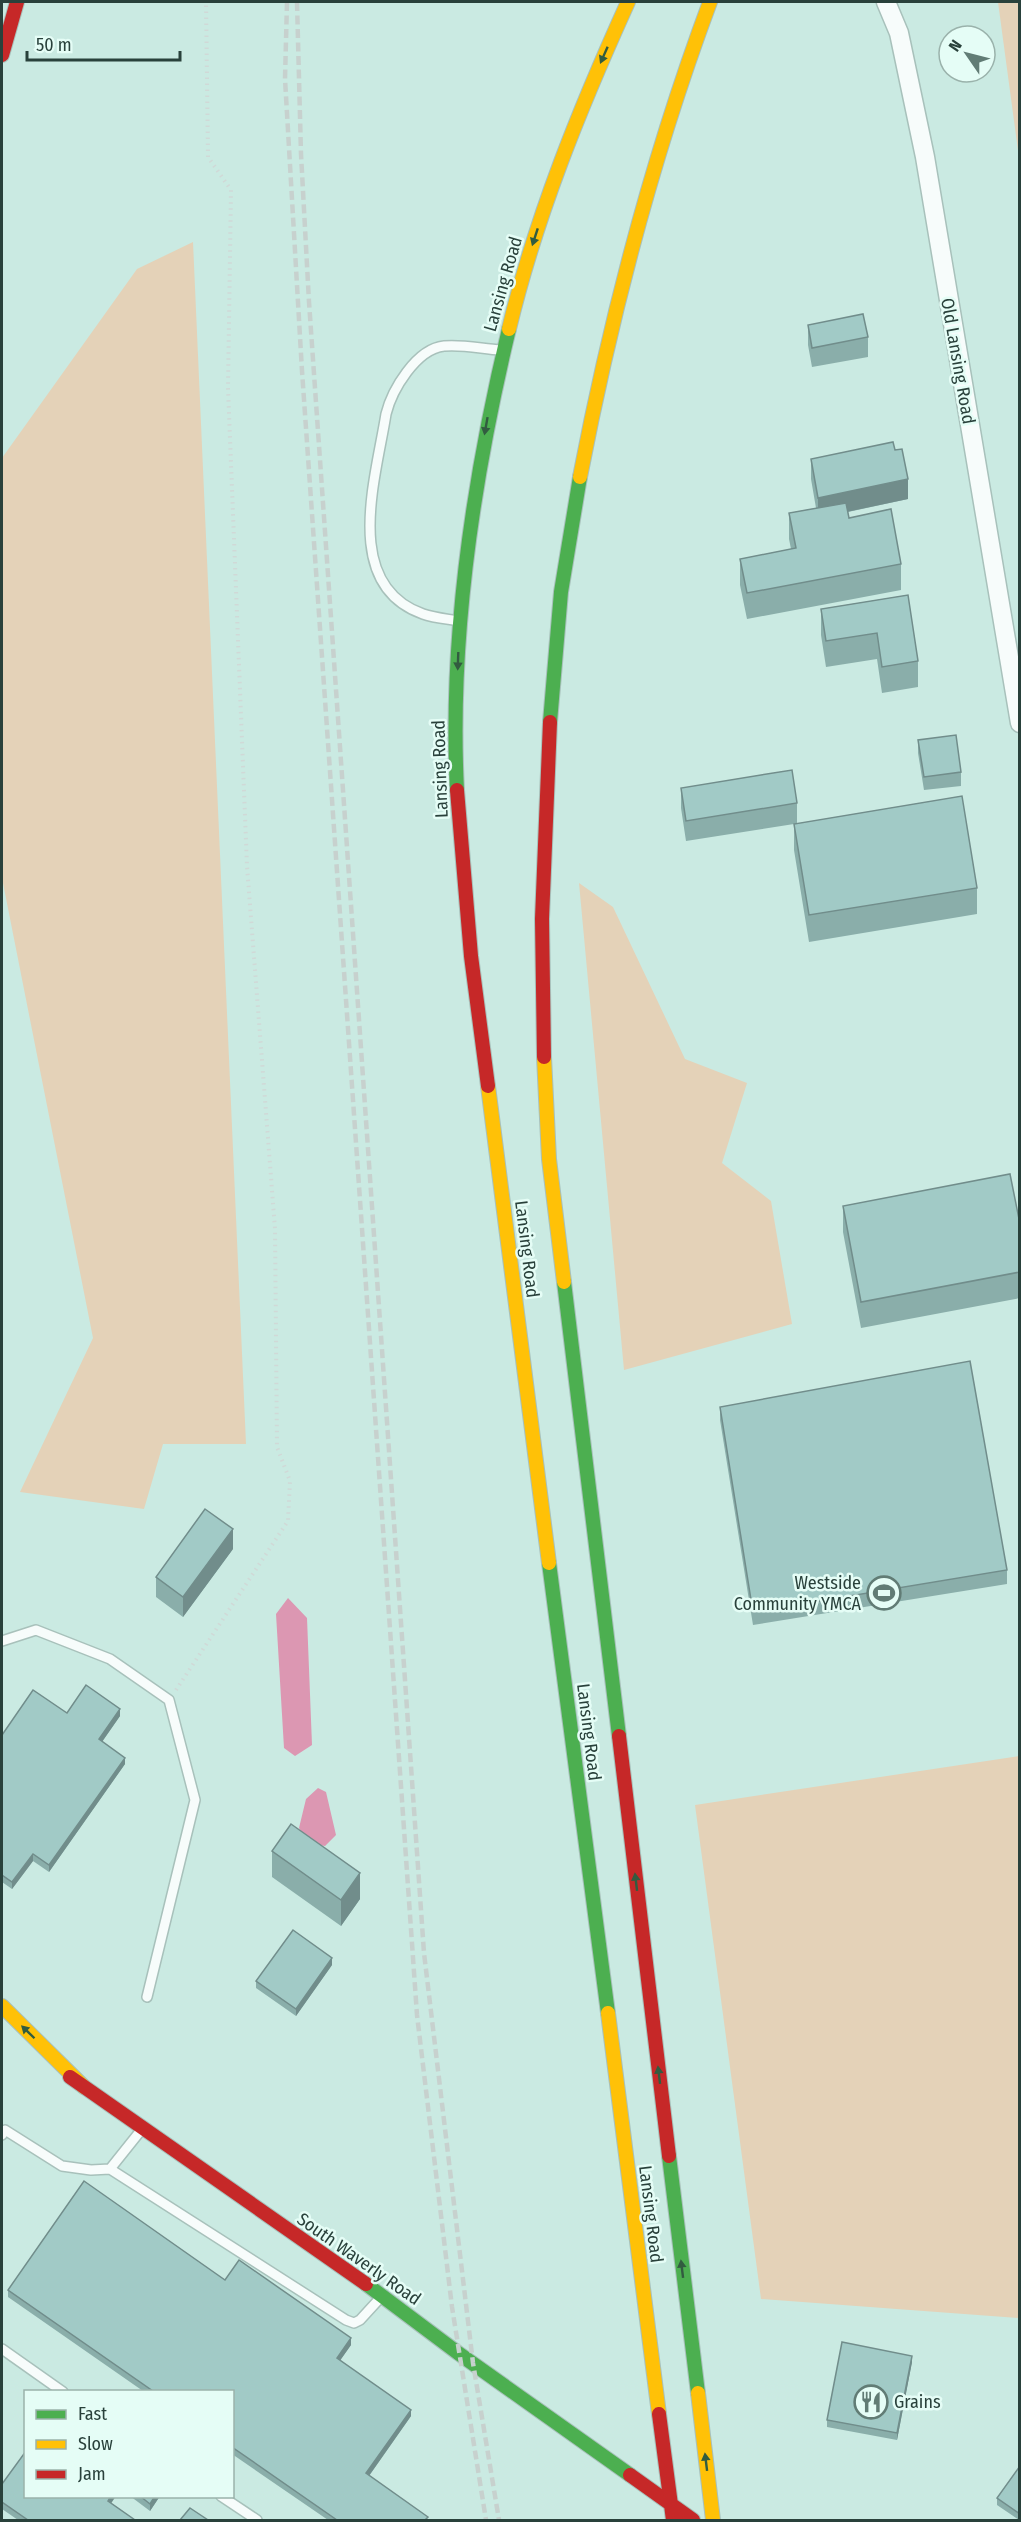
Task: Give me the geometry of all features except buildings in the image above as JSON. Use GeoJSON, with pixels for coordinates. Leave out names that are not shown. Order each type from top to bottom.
{"type":"FeatureCollection","features":[{"type":"Feature","properties":{"kind":"main road"},"geometry":{"type":"LineString","coordinates":[[2,8],[4,2]]}},
{"type":"Feature","properties":{"kind":"main road"},"geometry":{"type":"LineString","coordinates":[[2,55],[17,2]]}},
{"type":"Feature","properties":{"kind":"main road","name":"Lansing Road"},"geometry":{"type":"LineString","coordinates":[[628,2],[596,72],[550,190],[518,290],[503,350],[486,425],[460,621],[456,725],[459,818],[471,956],[673,2520]]}},
{"type":"Feature","properties":{"kind":"main road","name":"Lansing Road"},"geometry":{"type":"LineString","coordinates":[[710,2],[695,39],[655,167],[618,304],[599,382],[561,592],[551,705],[541,977],[542,1066],[549,1159],[713,2520]]}},
{"type":"Feature","properties":{"kind":"main road"},"geometry":{"type":"LineString","coordinates":[[2,2006],[84,2086]]}},
{"type":"Feature","properties":{"kind":"main road","name":"South Waverly Road"},"geometry":{"type":"LineString","coordinates":[[20,2042],[383,2296],[458,2353],[693,2520]]}},
{"type":"Feature","properties":{"kind":"street","name":"Old Lansing Road"},"geometry":{"type":"LineString","coordinates":[[886,2],[899,33],[925,157],[1020,723]]}},
{"type":"Feature","properties":{"kind":"lane"},"geometry":{"type":"LineString","coordinates":[[460,621],[425,615],[410,608],[395,598],[379,577],[372,556],[369,524],[386,414],[391,396],[399,381],[428,352],[443,346],[503,350]]}},
{"type":"Feature","properties":{"kind":"lane"},"geometry":{"type":"LineString","coordinates":[[2,1641],[36,1630],[110,1659],[169,1700],[195,1800],[147,1997]]}},
{"type":"Feature","properties":{"kind":"lane"},"geometry":{"type":"LineString","coordinates":[[110,2169],[144,2128]]}},
{"type":"Feature","properties":{"kind":"lane"},"geometry":{"type":"LineString","coordinates":[[3,2131],[62,2166],[91,2170],[110,2169],[346,2320],[354,2323],[360,2320],[383,2296]]}},
{"type":"Feature","properties":{"kind":"lane"},"geometry":{"type":"LineString","coordinates":[[2,2349],[62,2390]]}},
{"type":"Feature","properties":{"kind":"lane"},"geometry":{"type":"LineString","coordinates":[[224,2498],[256,2520]]}},
{"type":"Feature","properties":{"kind":"path"},"geometry":{"type":"LineString","coordinates":[[169,1700],[288,1521],[290,1481],[277,1447],[275,1229],[247,866],[228,388],[231,190],[208,157],[206,2]]}},
{"type":"Feature","properties":{"kind":"shaded area"},"geometry":{"type":"Polygon","coordinates":[[[998,2],[1019,2],[1019,158],[998,2]]]}},
{"type":"Feature","properties":{"kind":"shaded area"},"geometry":{"type":"Polygon","coordinates":[[[193,242],[246,1444],[163,1444],[144,1509],[20,1492],[93,1338],[2,878],[2,458],[137,269],[193,242]]]}},
{"type":"Feature","properties":{"kind":"shaded area"},"geometry":{"type":"Polygon","coordinates":[[[579,883],[613,907],[685,1059],[747,1083],[722,1163],[771,1201],[792,1324],[624,1370],[579,883]]]}},
{"type":"Feature","properties":{"kind":"shaded area"},"geometry":{"type":"Polygon","coordinates":[[[288,1598],[307,1618],[312,1745],[295,1756],[284,1748],[276,1614],[288,1598]]]}},
{"type":"Feature","properties":{"kind":"shaded area"},"geometry":{"type":"Polygon","coordinates":[[[1019,1756],[1019,2318],[761,2299],[695,1805],[1019,1756]]]}},
{"type":"Feature","properties":{"kind":"shaded area"},"geometry":{"type":"Polygon","coordinates":[[[318,1788],[326,1792],[336,1835],[325,1846],[309,1843],[299,1828],[306,1799],[318,1788]]]}},
{"type":"Feature","properties":{"kind":"railway"},"geometry":{"type":"LineString","coordinates":[[287,2],[285,79],[302,371],[417,2015],[452,2307],[486,2520]]}},
{"type":"Feature","properties":{"kind":"railway"},"geometry":{"type":"LineString","coordinates":[[297,2],[301,154],[309,302],[424,1953],[473,2363],[499,2520]]}},
{"type":"Feature","properties":{"kind":"traffic: fast"},"geometry":{"type":"LineString","coordinates":[[457,790],[455,732],[460,616],[475,500],[509,329]]}},
{"type":"Feature","properties":{"kind":"traffic: fast"},"geometry":{"type":"LineString","coordinates":[[550,722],[561,592],[580,477]]}},
{"type":"Feature","properties":{"kind":"traffic: fast"},"geometry":{"type":"LineString","coordinates":[[564,1282],[619,1736]]}},
{"type":"Feature","properties":{"kind":"traffic: fast"},"geometry":{"type":"LineString","coordinates":[[549,1563],[608,2013]]}},
{"type":"Feature","properties":{"kind":"traffic: fast"},"geometry":{"type":"LineString","coordinates":[[669,2156],[698,2393]]}},
{"type":"Feature","properties":{"kind":"traffic: fast"},"geometry":{"type":"LineString","coordinates":[[366,2284],[458,2353],[630,2475]]}},
{"type":"Feature","properties":{"kind":"traffic: slow"},"geometry":{"type":"LineString","coordinates":[[509,329],[546,204],[593,82],[628,2]]}},
{"type":"Feature","properties":{"kind":"traffic: slow"},"geometry":{"type":"LineString","coordinates":[[580,477],[605,356],[635,236],[670,118],[710,2]]}},
{"type":"Feature","properties":{"kind":"traffic: slow"},"geometry":{"type":"LineString","coordinates":[[544,1057],[549,1159],[564,1282]]}},
{"type":"Feature","properties":{"kind":"traffic: slow"},"geometry":{"type":"LineString","coordinates":[[488,1086],[549,1563]]}},
{"type":"Feature","properties":{"kind":"traffic: slow"},"geometry":{"type":"LineString","coordinates":[[2,2006],[84,2087]]}},
{"type":"Feature","properties":{"kind":"traffic: slow"},"geometry":{"type":"LineString","coordinates":[[608,2013],[659,2414]]}},
{"type":"Feature","properties":{"kind":"traffic: slow"},"geometry":{"type":"LineString","coordinates":[[698,2393],[713,2520]]}},
{"type":"Feature","properties":{"kind":"traffic: jam"},"geometry":{"type":"LineString","coordinates":[[2,55],[17,2]]}},
{"type":"Feature","properties":{"kind":"traffic: jam"},"geometry":{"type":"LineString","coordinates":[[544,1057],[542,919],[550,722]]}},
{"type":"Feature","properties":{"kind":"traffic: jam"},"geometry":{"type":"LineString","coordinates":[[457,790],[471,956],[488,1086]]}},
{"type":"Feature","properties":{"kind":"traffic: jam"},"geometry":{"type":"LineString","coordinates":[[619,1736],[669,2156]]}},
{"type":"Feature","properties":{"kind":"traffic: jam"},"geometry":{"type":"LineString","coordinates":[[70,2077],[366,2284]]}},
{"type":"Feature","properties":{"kind":"traffic: jam"},"geometry":{"type":"LineString","coordinates":[[659,2414],[673,2520]]}},
{"type":"Feature","properties":{"kind":"traffic: jam"},"geometry":{"type":"LineString","coordinates":[[630,2475],[693,2520]]}},
{"type":"Feature","properties":{"kind":"place","name":"Westside Community YMCA"},"geometry":{"type":"Point","coordinates":[884,1593]}},
{"type":"Feature","properties":{"kind":"place","name":"Grains"},"geometry":{"type":"Point","coordinates":[871,2402]}}]}
